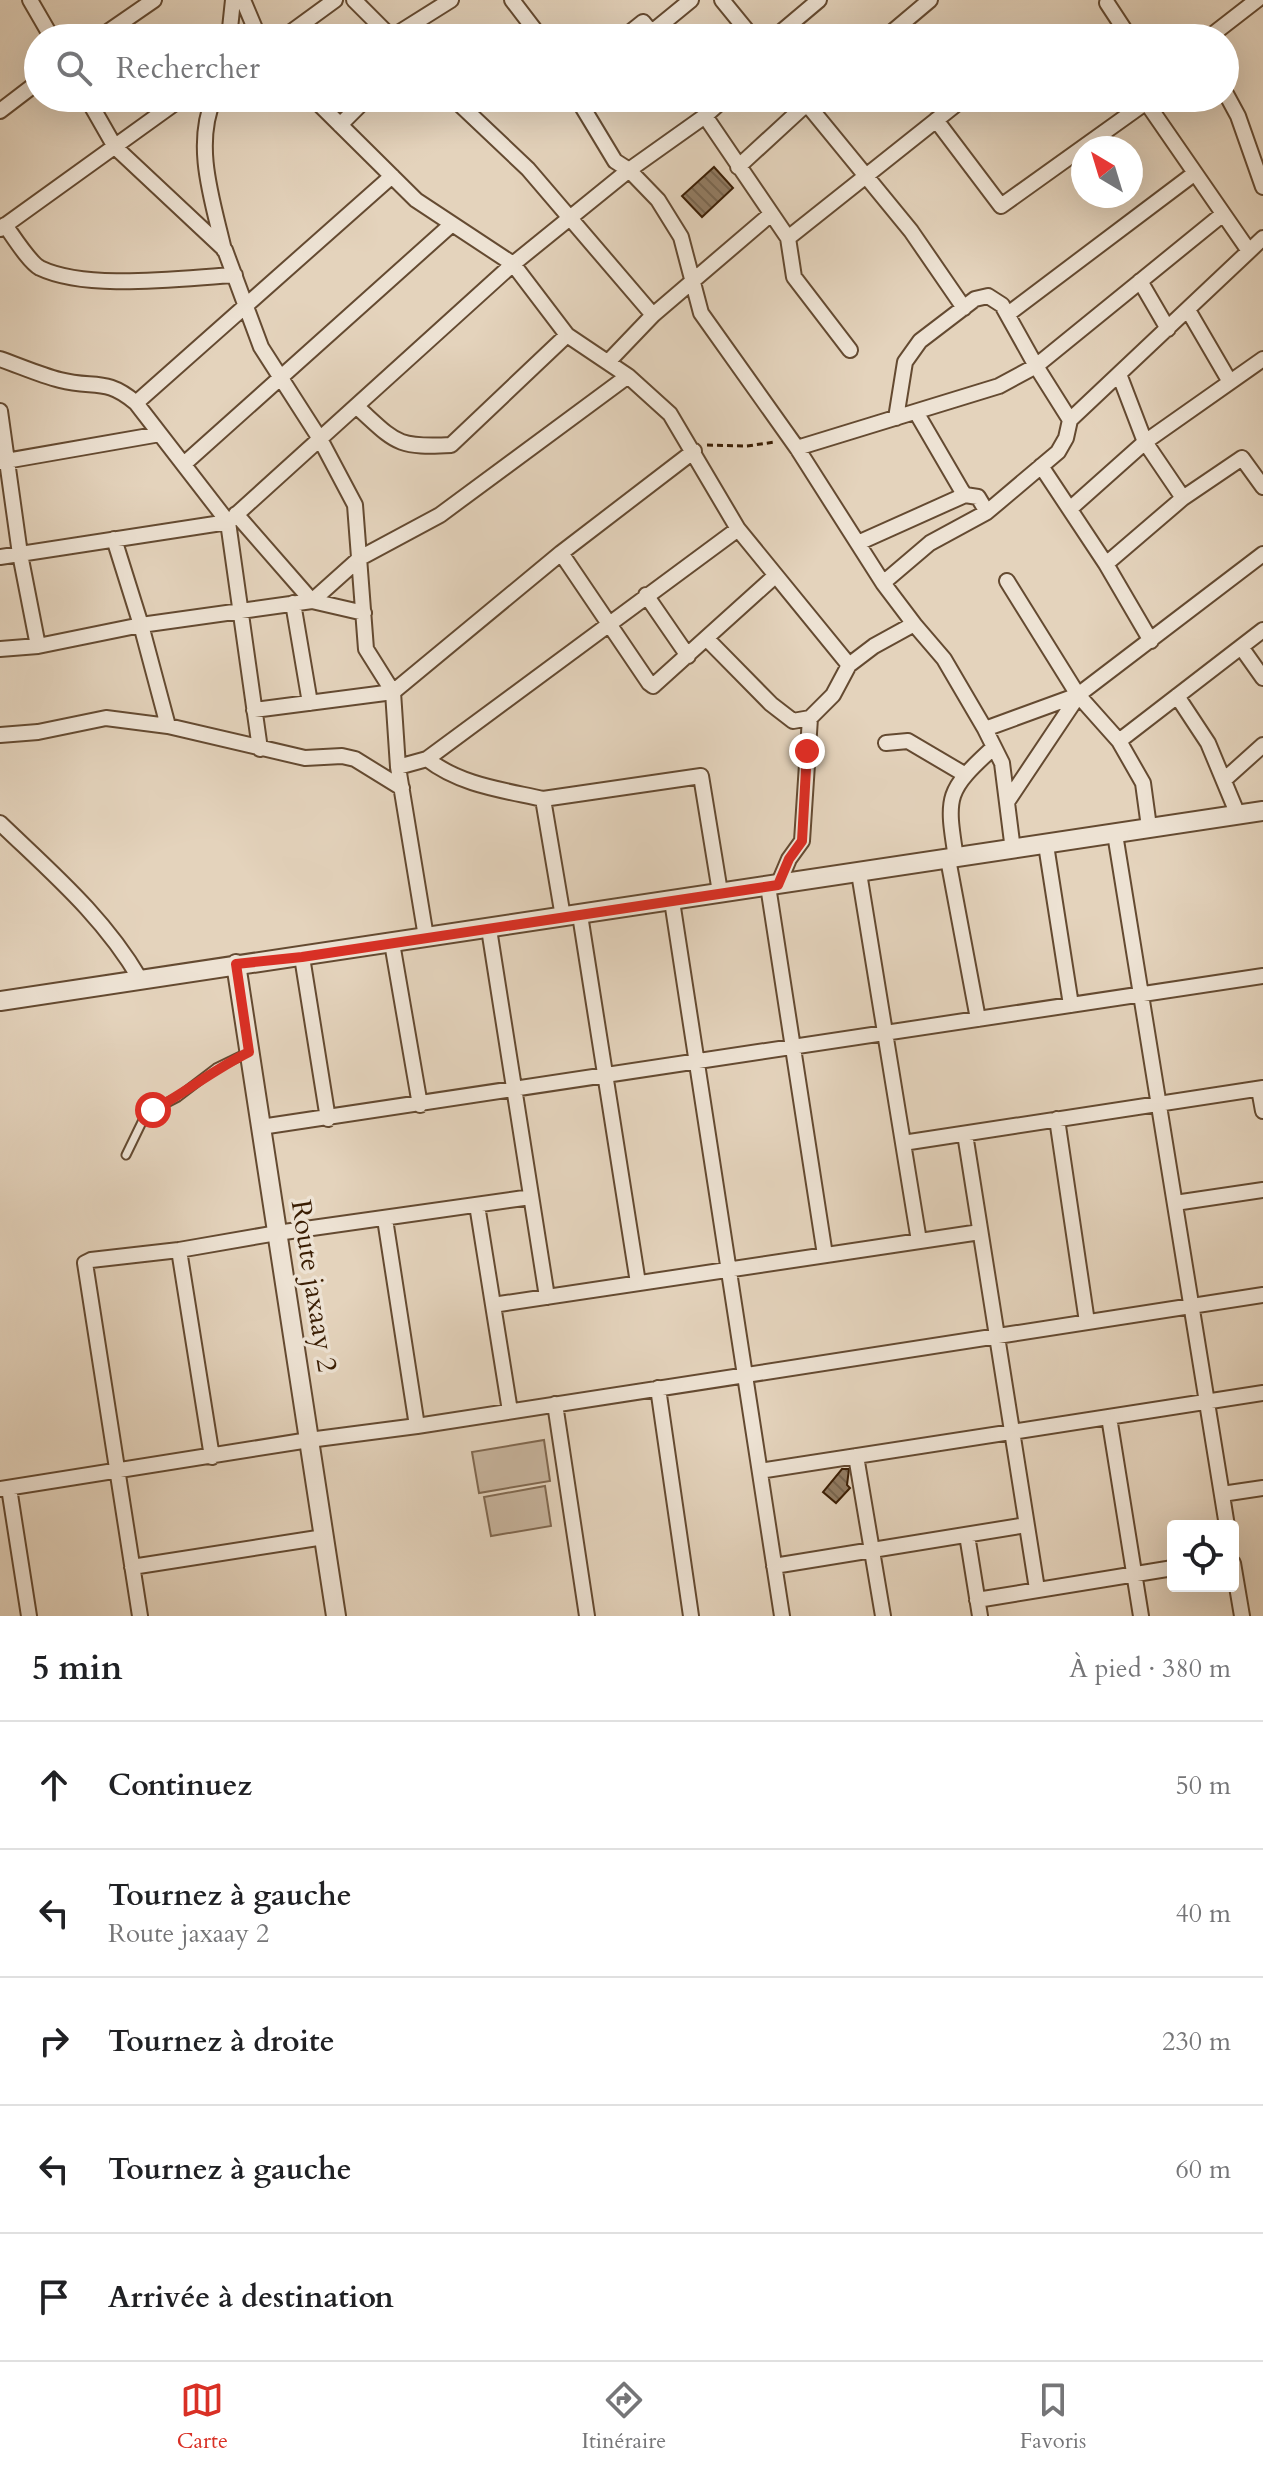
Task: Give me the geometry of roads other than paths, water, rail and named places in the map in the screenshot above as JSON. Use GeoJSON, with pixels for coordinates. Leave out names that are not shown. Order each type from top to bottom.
{"type":"FeatureCollection","features":[{"type":"Feature","properties":{"kind":"street"},"geometry":{"type":"LineString","coordinates":[[30,0],[44,24]]}},
{"type":"Feature","properties":{"kind":"street"},"geometry":{"type":"LineString","coordinates":[[119,24],[154,0]]}},
{"type":"Feature","properties":{"kind":"street"},"geometry":{"type":"LineString","coordinates":[[230,24],[233,0]]}},
{"type":"Feature","properties":{"kind":"street"},"geometry":{"type":"LineString","coordinates":[[243,0],[253,24]]}},
{"type":"Feature","properties":{"kind":"street"},"geometry":{"type":"LineString","coordinates":[[302,24],[335,0]]}},
{"type":"Feature","properties":{"kind":"street"},"geometry":{"type":"LineString","coordinates":[[354,0],[378,24]]}},
{"type":"Feature","properties":{"kind":"street"},"geometry":{"type":"LineString","coordinates":[[414,24],[451,0]]}},
{"type":"Feature","properties":{"kind":"street"},"geometry":{"type":"LineString","coordinates":[[512,0],[530,24]]}},
{"type":"Feature","properties":{"kind":"street"},"geometry":{"type":"LineString","coordinates":[[666,24],[691,0]]}},
{"type":"Feature","properties":{"kind":"street"},"geometry":{"type":"LineString","coordinates":[[722,0],[742,24]]}},
{"type":"Feature","properties":{"kind":"street"},"geometry":{"type":"LineString","coordinates":[[791,24],[819,0]]}},
{"type":"Feature","properties":{"kind":"street"},"geometry":{"type":"LineString","coordinates":[[902,24],[930,0]]}},
{"type":"Feature","properties":{"kind":"street"},"geometry":{"type":"LineString","coordinates":[[1226,24],[1257,0]]}},
{"type":"Feature","properties":{"kind":"street"},"geometry":{"type":"LineString","coordinates":[[1107,3],[1121,24]]}},
{"type":"Feature","properties":{"kind":"street"},"geometry":{"type":"LineString","coordinates":[[0,111],[24,93]]}},
{"type":"Feature","properties":{"kind":"street"},"geometry":{"type":"LineString","coordinates":[[95,112],[115,147],[225,250]]}},
{"type":"Feature","properties":{"kind":"street"},"geometry":{"type":"LineString","coordinates":[[163,112],[2,227],[37,267],[71,277],[102,281],[235,275]]}},
{"type":"Feature","properties":{"kind":"street"},"geometry":{"type":"LineString","coordinates":[[211,112],[204,139],[210,188],[225,250],[245,305],[261,347],[320,439],[355,505],[366,649],[393,692],[398,767],[426,937]]}},
{"type":"Feature","properties":{"kind":"street"},"geometry":{"type":"LineString","coordinates":[[327,112],[416,200],[513,264],[567,335],[628,376],[670,414],[738,529],[849,665]]}},
{"type":"Feature","properties":{"kind":"street"},"geometry":{"type":"LineString","coordinates":[[340,125],[353,112]]}},
{"type":"Feature","properties":{"kind":"street"},"geometry":{"type":"LineString","coordinates":[[468,112],[528,169],[653,315]]}},
{"type":"Feature","properties":{"kind":"street"},"geometry":{"type":"LineString","coordinates":[[585,112],[615,161],[629,170],[658,200],[681,237],[701,313],[794,443],[883,583],[944,659],[985,729],[1002,763],[1013,850]]}},
{"type":"Feature","properties":{"kind":"street"},"geometry":{"type":"LineString","coordinates":[[0,557],[232,518],[513,264],[705,112]]}},
{"type":"Feature","properties":{"kind":"street"},"geometry":{"type":"LineString","coordinates":[[717,112],[738,167],[788,238],[794,277],[850,350]]}},
{"type":"Feature","properties":{"kind":"street"},"geometry":{"type":"LineString","coordinates":[[738,167],[795,112]]}},
{"type":"Feature","properties":{"kind":"street"},"geometry":{"type":"LineString","coordinates":[[816,112],[911,231],[964,308]]}},
{"type":"Feature","properties":{"kind":"street"},"geometry":{"type":"LineString","coordinates":[[788,238],[946,112]]}},
{"type":"Feature","properties":{"kind":"street"},"geometry":{"type":"LineString","coordinates":[[936,120],[1001,206],[1132,112]]}},
{"type":"Feature","properties":{"kind":"street"},"geometry":{"type":"LineString","coordinates":[[1157,112],[1249,251]]}},
{"type":"Feature","properties":{"kind":"street"},"geometry":{"type":"LineString","coordinates":[[1236,112],[1257,149],[1263,187]]}},
{"type":"Feature","properties":{"kind":"street"},"geometry":{"type":"LineString","coordinates":[[1008,314],[1195,173]]}},
{"type":"Feature","properties":{"kind":"street"},"geometry":{"type":"LineString","coordinates":[[136,403],[392,176]]}},
{"type":"Feature","properties":{"kind":"street"},"geometry":{"type":"LineString","coordinates":[[608,362],[653,315],[771,214]]}},
{"type":"Feature","properties":{"kind":"street"},"geometry":{"type":"LineString","coordinates":[[794,443],[896,418],[999,386],[1036,366],[1223,214]]}},
{"type":"Feature","properties":{"kind":"street"},"geometry":{"type":"LineString","coordinates":[[184,464],[452,224]]}},
{"type":"Feature","properties":{"kind":"street"},"geometry":{"type":"LineString","coordinates":[[883,583],[930,543],[987,512],[1058,452],[1066,438],[1070,420],[1263,238]]}},
{"type":"Feature","properties":{"kind":"street"},"geometry":{"type":"LineString","coordinates":[[1140,281],[1168,329]]}},
{"type":"Feature","properties":{"kind":"street"},"geometry":{"type":"LineString","coordinates":[[896,418],[905,362],[920,341],[975,299],[988,296],[1002,305],[1008,314],[1070,420]]}},
{"type":"Feature","properties":{"kind":"street"},"geometry":{"type":"LineString","coordinates":[[1188,310],[1230,382]]}},
{"type":"Feature","properties":{"kind":"street"},"geometry":{"type":"LineString","coordinates":[[356,406],[394,441],[416,447],[451,445],[567,335]]}},
{"type":"Feature","properties":{"kind":"street"},"geometry":{"type":"LineString","coordinates":[[0,359],[60,380],[108,385],[122,390],[232,518],[312,601]]}},
{"type":"Feature","properties":{"kind":"street"},"geometry":{"type":"LineString","coordinates":[[1071,508],[1145,442],[1263,359]]}},
{"type":"Feature","properties":{"kind":"street"},"geometry":{"type":"LineString","coordinates":[[1119,374],[1145,442],[1183,498]]}},
{"type":"Feature","properties":{"kind":"street"},"geometry":{"type":"LineString","coordinates":[[312,601],[360,558],[440,515],[628,376]]}},
{"type":"Feature","properties":{"kind":"street"},"geometry":{"type":"LineString","coordinates":[[0,411],[4,462],[38,646]]}},
{"type":"Feature","properties":{"kind":"street"},"geometry":{"type":"LineString","coordinates":[[916,412],[965,495]]}},
{"type":"Feature","properties":{"kind":"street"},"geometry":{"type":"LineString","coordinates":[[4,462],[160,434]]}},
{"type":"Feature","properties":{"kind":"street"},"geometry":{"type":"LineString","coordinates":[[254,710],[393,692],[692,448]]}},
{"type":"Feature","properties":{"kind":"street"},"geometry":{"type":"LineString","coordinates":[[1106,564],[1183,498],[1242,458],[1263,487]]}},
{"type":"Feature","properties":{"kind":"street"},"geometry":{"type":"LineString","coordinates":[[1041,466],[1071,508],[1151,641]]}},
{"type":"Feature","properties":{"kind":"street"},"geometry":{"type":"LineString","coordinates":[[858,543],[965,495],[978,497],[987,512]]}},
{"type":"Feature","properties":{"kind":"street"},"geometry":{"type":"LineString","coordinates":[[232,518],[240,610],[260,749]]}},
{"type":"Feature","properties":{"kind":"street"},"geometry":{"type":"LineString","coordinates":[[398,767],[427,759],[738,529]]}},
{"type":"Feature","properties":{"kind":"street"},"geometry":{"type":"LineString","coordinates":[[114,539],[168,726]]}},
{"type":"Feature","properties":{"kind":"street"},"geometry":{"type":"LineString","coordinates":[[561,553],[653,686],[775,576]]}},
{"type":"Feature","properties":{"kind":"street"},"geometry":{"type":"LineString","coordinates":[[985,729],[1078,695],[1263,554]]}},
{"type":"Feature","properties":{"kind":"street"},"geometry":{"type":"LineString","coordinates":[[1007,581],[1078,695],[1119,741],[1143,783],[1149,827]]}},
{"type":"Feature","properties":{"kind":"street"},"geometry":{"type":"LineString","coordinates":[[646,595],[688,656]]}},
{"type":"Feature","properties":{"kind":"street"},"geometry":{"type":"LineString","coordinates":[[0,649],[38,646],[141,625],[312,601],[364,613]]}},
{"type":"Feature","properties":{"kind":"street"},"geometry":{"type":"LineString","coordinates":[[293,603],[310,703]]}},
{"type":"Feature","properties":{"kind":"street"},"geometry":{"type":"LineString","coordinates":[[707,639],[771,704],[793,721],[810,718],[833,695],[849,665],[874,646],[914,624]]}},
{"type":"Feature","properties":{"kind":"street"},"geometry":{"type":"LineString","coordinates":[[1119,741],[1263,630]]}},
{"type":"Feature","properties":{"kind":"street"},"geometry":{"type":"LineString","coordinates":[[1241,647],[1263,678]]}},
{"type":"Feature","properties":{"kind":"street"},"geometry":{"type":"LineString","coordinates":[[1007,802],[1078,695]]}},
{"type":"Feature","properties":{"kind":"street"},"geometry":{"type":"LineString","coordinates":[[1177,696],[1208,743],[1238,815]]}},
{"type":"Feature","properties":{"kind":"street"},"geometry":{"type":"LineString","coordinates":[[0,735],[38,732],[106,718],[168,726],[305,758],[342,756],[355,759],[402,788]]}},
{"type":"Feature","properties":{"kind":"street"},"geometry":{"type":"LineString","coordinates":[[810,718],[802,841],[773,886],[793,1048],[825,1255]]}},
{"type":"Feature","properties":{"kind":"street"},"geometry":{"type":"LineString","coordinates":[[886,743],[908,741],[964,774]]}},
{"type":"Feature","properties":{"kind":"street"},"geometry":{"type":"LineString","coordinates":[[1224,780],[1263,745]]}},
{"type":"Feature","properties":{"kind":"street"},"geometry":{"type":"LineString","coordinates":[[978,1019],[952,859],[949,811],[953,791],[964,774],[994,747]]}},
{"type":"Feature","properties":{"kind":"street"},"geometry":{"type":"LineString","coordinates":[[427,759],[444,772],[465,781],[543,799],[701,776],[720,892]]}},
{"type":"Feature","properties":{"kind":"street"},"geometry":{"type":"LineString","coordinates":[[543,799],[606,1076],[638,1283]]}},
{"type":"Feature","properties":{"kind":"street"},"geometry":{"type":"LineString","coordinates":[[0,1001],[1263,811]]}},
{"type":"Feature","properties":{"kind":"street"},"geometry":{"type":"LineString","coordinates":[[0,823],[90,908],[121,946],[140,979]]}},
{"type":"Feature","properties":{"kind":"street"},"geometry":{"type":"LineString","coordinates":[[1115,834],[1226,1520]]}},
{"type":"Feature","properties":{"kind":"street"},"geometry":{"type":"LineString","coordinates":[[1046,845],[1071,1005]]}},
{"type":"Feature","properties":{"kind":"street"},"geometry":{"type":"LineString","coordinates":[[859,873],[919,1241]]}},
{"type":"Feature","properties":{"kind":"street"},"geometry":{"type":"LineString","coordinates":[[672,901],[782,1616]]}},
{"type":"Feature","properties":{"kind":"street"},"geometry":{"type":"LineString","coordinates":[[489,929],[547,1297]]}},
{"type":"Feature","properties":{"kind":"street"},"geometry":{"type":"LineString","coordinates":[[392,943],[420,1105]]}},
{"type":"Feature","properties":{"kind":"street"},"geometry":{"type":"LineString","coordinates":[[302,957],[328,1119]]}},
{"type":"Feature","properties":{"kind":"street","name":"Route jaxaay 2"},"geometry":{"type":"LineString","coordinates":[[236,964],[336,1616]]}},
{"type":"Feature","properties":{"kind":"street"},"geometry":{"type":"LineString","coordinates":[[261,1127],[1263,976]]}},
{"type":"Feature","properties":{"kind":"street"},"geometry":{"type":"LineString","coordinates":[[903,1143],[1261,1088],[1263,1111]]}},
{"type":"Feature","properties":{"kind":"street"},"geometry":{"type":"LineString","coordinates":[[1057,1119],[1087,1322]]}},
{"type":"Feature","properties":{"kind":"street"},"geometry":{"type":"LineString","coordinates":[[965,1134],[1037,1589]]}},
{"type":"Feature","properties":{"kind":"street"},"geometry":{"type":"LineString","coordinates":[[1175,1203],[1263,1190]]}},
{"type":"Feature","properties":{"kind":"street"},"geometry":{"type":"LineString","coordinates":[[140,1616],[85,1263],[531,1197]]}},
{"type":"Feature","properties":{"kind":"street"},"geometry":{"type":"LineString","coordinates":[[477,1205],[510,1411]]}},
{"type":"Feature","properties":{"kind":"street"},"geometry":{"type":"LineString","coordinates":[[385,1219],[417,1426]]}},
{"type":"Feature","properties":{"kind":"street"},"geometry":{"type":"LineString","coordinates":[[493,1305],[980,1232]]}},
{"type":"Feature","properties":{"kind":"street"},"geometry":{"type":"LineString","coordinates":[[179,1250],[212,1457]]}},
{"type":"Feature","properties":{"kind":"street"},"geometry":{"type":"LineString","coordinates":[[29,1616],[5,1489],[1263,1295]]}},
{"type":"Feature","properties":{"kind":"street"},"geometry":{"type":"LineString","coordinates":[[658,1388],[691,1616]]}},
{"type":"Feature","properties":{"kind":"street"},"geometry":{"type":"LineString","coordinates":[[760,1471],[1263,1393]]}},
{"type":"Feature","properties":{"kind":"street"},"geometry":{"type":"LineString","coordinates":[[555,1404],[587,1616]]}},
{"type":"Feature","properties":{"kind":"street"},"geometry":{"type":"LineString","coordinates":[[1109,1417],[1141,1616]]}},
{"type":"Feature","properties":{"kind":"street"},"geometry":{"type":"LineString","coordinates":[[856,1456],[883,1616]]}},
{"type":"Feature","properties":{"kind":"street"},"geometry":{"type":"LineString","coordinates":[[1222,1494],[1263,1488]]}},
{"type":"Feature","properties":{"kind":"street"},"geometry":{"type":"LineString","coordinates":[[774,1566],[1026,1525]]}},
{"type":"Feature","properties":{"kind":"street"},"geometry":{"type":"LineString","coordinates":[[967,1535],[980,1616]]}},
{"type":"Feature","properties":{"kind":"street"},"geometry":{"type":"LineString","coordinates":[[132,1567],[324,1537]]}},
{"type":"Feature","properties":{"kind":"street"},"geometry":{"type":"LineString","coordinates":[[977,1600],[1167,1569]]}},
{"type":"Feature","properties":{"kind":"street"},"geometry":{"type":"LineString","coordinates":[[1238,1592],[1242,1616]]}},
{"type":"Feature","properties":{"kind":"lane"},"geometry":{"type":"LineString","coordinates":[[126,1155],[143,1120],[153,1110],[178,1097],[216,1068],[249,1052]]}}]}
